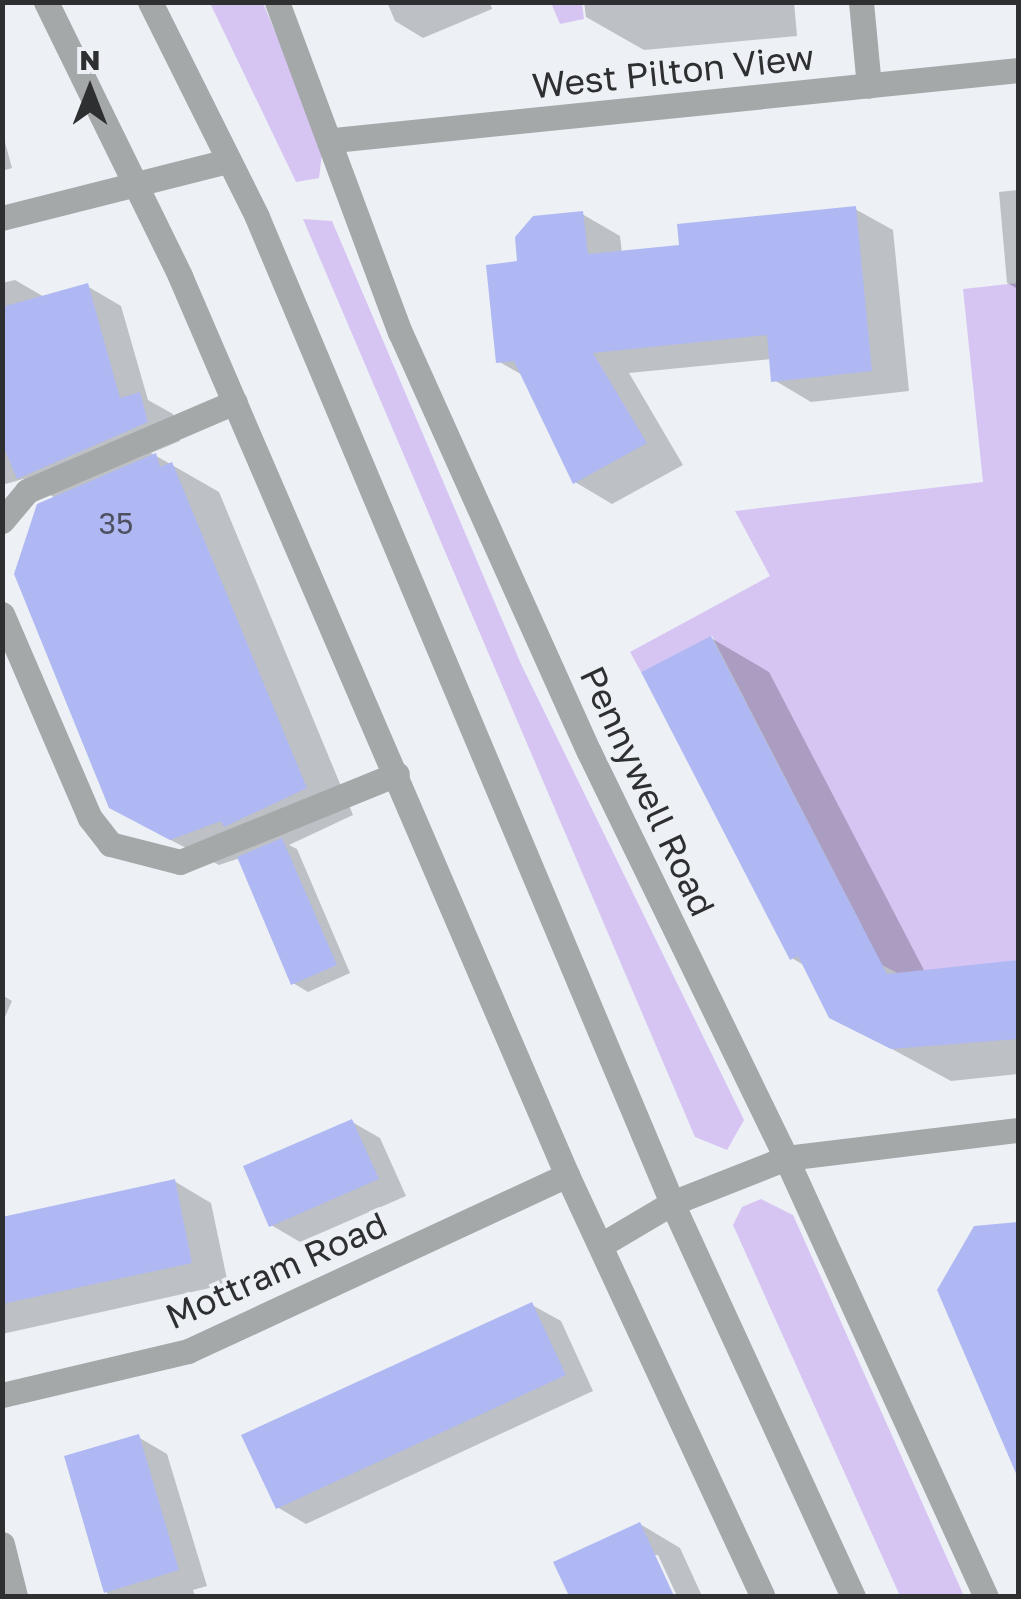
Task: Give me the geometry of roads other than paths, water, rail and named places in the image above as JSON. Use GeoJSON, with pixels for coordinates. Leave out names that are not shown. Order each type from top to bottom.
{"type":"FeatureCollection","features":[{"type":"Feature","properties":{"kind":"street"},"geometry":{"type":"LineString","coordinates":[[46,2],[235,402],[567,1175],[762,1596]]}},
{"type":"Feature","properties":{"kind":"street"},"geometry":{"type":"LineString","coordinates":[[150,2],[228,161],[672,1203],[853,1596]]}},
{"type":"Feature","properties":{"kind":"street","name":"Pennywell Road"},"geometry":{"type":"LineString","coordinates":[[277,2],[334,140],[400,332],[589,752],[786,1158],[986,1596]]}},
{"type":"Feature","properties":{"kind":"street"},"geometry":{"type":"LineString","coordinates":[[861,2],[870,86]]}},
{"type":"Feature","properties":{"kind":"street","name":"West Pilton View"},"geometry":{"type":"LineString","coordinates":[[334,140],[1018,70]]}},
{"type":"Feature","properties":{"kind":"street"},"geometry":{"type":"LineString","coordinates":[[2,218],[228,161]]}},
{"type":"Feature","properties":{"kind":"street"},"geometry":{"type":"LineString","coordinates":[[2,521],[26,490],[235,402]]}},
{"type":"Feature","properties":{"kind":"street"},"geometry":{"type":"LineString","coordinates":[[2,614],[90,818],[110,844],[180,862],[397,774]]}},
{"type":"Feature","properties":{"kind":"street"},"geometry":{"type":"LineString","coordinates":[[601,1245],[672,1203],[786,1158],[1018,1130]]}},
{"type":"Feature","properties":{"kind":"street","name":"Mottram Road"},"geometry":{"type":"LineString","coordinates":[[2,1395],[188,1352],[567,1175]]}},
{"type":"Feature","properties":{"kind":"street"},"geometry":{"type":"LineString","coordinates":[[2,1544],[15,1596]]}}]}
